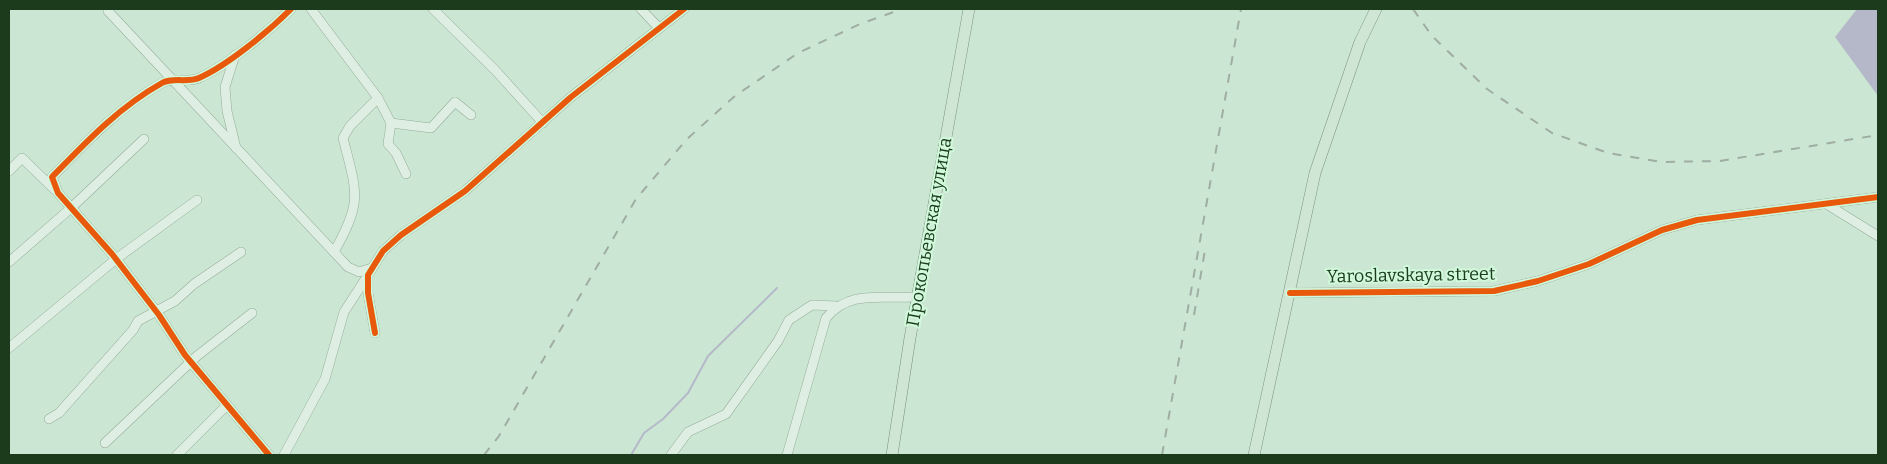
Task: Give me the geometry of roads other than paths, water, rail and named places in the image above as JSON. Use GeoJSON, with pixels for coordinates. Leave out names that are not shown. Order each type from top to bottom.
{"type":"FeatureCollection","features":[{"type":"Feature","properties":{"kind":"main road","name":"Прокопьевская улица"},"geometry":{"type":"LineString","coordinates":[[892,455],[912,329],[969,9]]}},
{"type":"Feature","properties":{"kind":"main road"},"geometry":{"type":"LineString","coordinates":[[1254,455],[1314,173],[1360,42],[1376,9]]}},
{"type":"Feature","properties":{"kind":"street"},"geometry":{"type":"LineString","coordinates":[[58,193],[52,177],[110,117],[164,81],[198,79],[235,55],[276,24],[291,9]]}},
{"type":"Feature","properties":{"kind":"street"},"geometry":{"type":"LineString","coordinates":[[311,9],[378,98],[391,123],[388,144],[396,154],[406,174]]}},
{"type":"Feature","properties":{"kind":"street"},"geometry":{"type":"LineString","coordinates":[[433,9],[495,70],[544,123]]}},
{"type":"Feature","properties":{"kind":"street"},"geometry":{"type":"LineString","coordinates":[[641,9],[660,28]]}},
{"type":"Feature","properties":{"kind":"street"},"geometry":{"type":"LineString","coordinates":[[284,455],[325,379],[344,312],[383,251],[401,235],[465,191],[599,74],[684,9]]}},
{"type":"Feature","properties":{"kind":"street"},"geometry":{"type":"LineString","coordinates":[[108,11],[144,51],[174,80],[237,151],[348,267],[359,272],[370,271]]}},
{"type":"Feature","properties":{"kind":"street"},"geometry":{"type":"LineString","coordinates":[[235,55],[224,87],[227,111],[237,151]]}},
{"type":"Feature","properties":{"kind":"street"},"geometry":{"type":"LineString","coordinates":[[334,252],[346,230],[356,203],[351,167],[344,138],[350,126],[378,98]]}},
{"type":"Feature","properties":{"kind":"street"},"geometry":{"type":"LineString","coordinates":[[391,123],[430,128],[456,102],[471,114]]}},
{"type":"Feature","properties":{"kind":"street"},"geometry":{"type":"LineString","coordinates":[[9,262],[71,208],[144,139]]}},
{"type":"Feature","properties":{"kind":"street"},"geometry":{"type":"LineString","coordinates":[[9,171],[22,158],[58,193],[116,259],[155,310],[191,363],[269,455]]}},
{"type":"Feature","properties":{"kind":"street","name":"Yaroslavskaya street"},"geometry":{"type":"LineString","coordinates":[[1290,293],[1494,291],[1538,281],[1589,264],[1662,230],[1697,220],[1828,205],[1878,197]]}},
{"type":"Feature","properties":{"kind":"street"},"geometry":{"type":"LineString","coordinates":[[9,348],[116,259],[197,200]]}},
{"type":"Feature","properties":{"kind":"street"},"geometry":{"type":"LineString","coordinates":[[1828,205],[1878,236]]}},
{"type":"Feature","properties":{"kind":"street"},"geometry":{"type":"LineString","coordinates":[[49,420],[59,413],[133,330],[138,321],[155,310],[175,301],[194,284],[241,252]]}},
{"type":"Feature","properties":{"kind":"street"},"geometry":{"type":"LineString","coordinates":[[370,271],[368,293],[375,333]]}},
{"type":"Feature","properties":{"kind":"street"},"geometry":{"type":"LineString","coordinates":[[672,455],[688,432],[726,414],[778,341],[789,320],[812,305],[836,306],[862,297],[912,297]]}},
{"type":"Feature","properties":{"kind":"street"},"geometry":{"type":"LineString","coordinates":[[786,455],[826,318],[836,306]]}},
{"type":"Feature","properties":{"kind":"street"},"geometry":{"type":"LineString","coordinates":[[105,443],[191,363],[252,313]]}},
{"type":"Feature","properties":{"kind":"street"},"geometry":{"type":"LineString","coordinates":[[177,455],[227,405]]}},
{"type":"Feature","properties":{"kind":"water"},"geometry":{"type":"Polygon","coordinates":[[[1857,9],[1878,9],[1878,96],[1835,37],[1857,9]]]}},
{"type":"Feature","properties":{"kind":"waterway"},"geometry":{"type":"LineString","coordinates":[[631,455],[644,433],[663,419],[688,393],[708,356],[777,288]]}},
{"type":"Feature","properties":{"kind":"railway"},"geometry":{"type":"LineString","coordinates":[[484,455],[499,436],[636,199],[687,139],[735,96],[798,53],[860,24],[902,9]]}},
{"type":"Feature","properties":{"kind":"railway"},"geometry":{"type":"LineString","coordinates":[[1162,455],[1241,9]]}},
{"type":"Feature","properties":{"kind":"railway"},"geometry":{"type":"LineString","coordinates":[[1413,9],[1432,36],[1487,89],[1552,133],[1608,153],[1662,162],[1720,161],[1878,135]]}},
{"type":"Feature","properties":{"kind":"railway"},"geometry":{"type":"LineString","coordinates":[[1194,315],[1206,244]]}}]}
